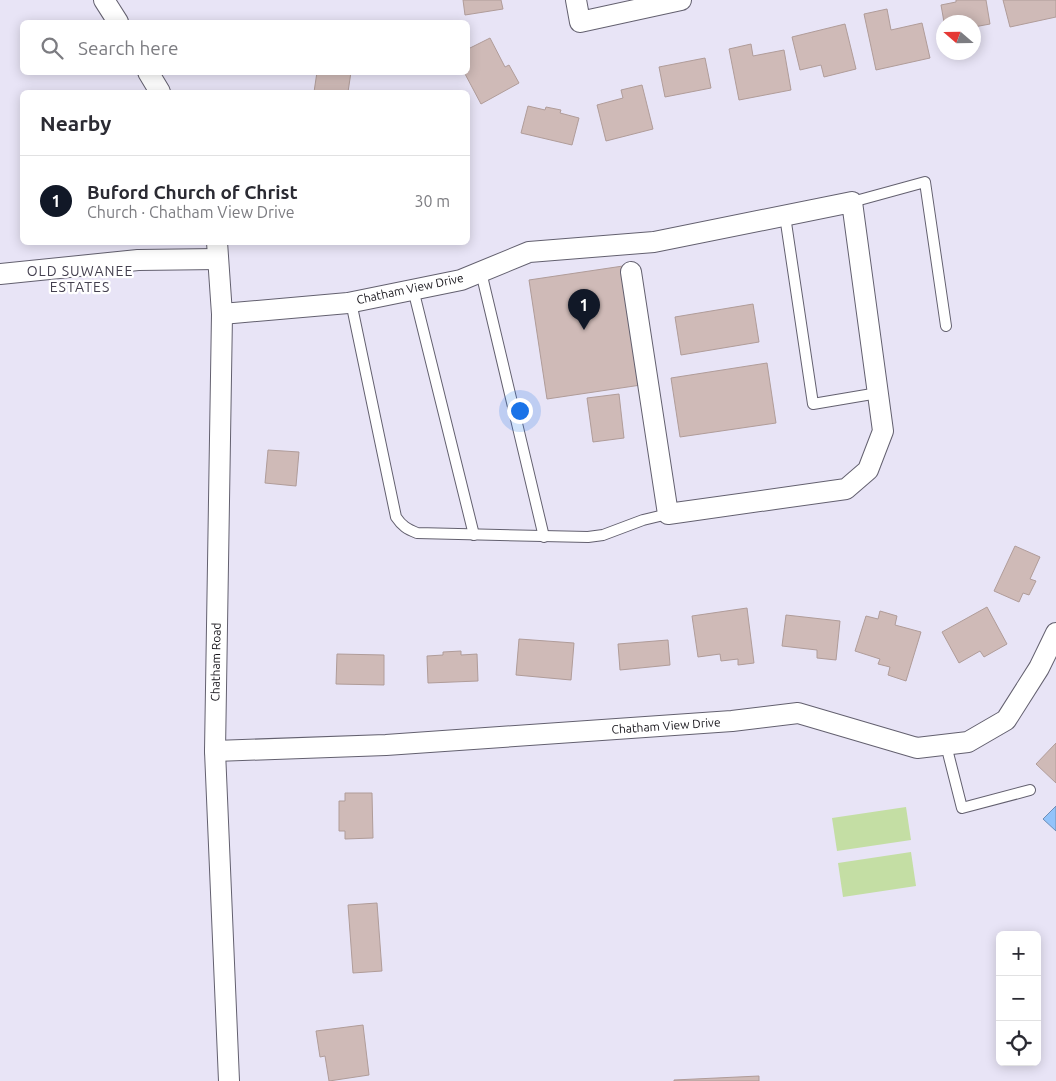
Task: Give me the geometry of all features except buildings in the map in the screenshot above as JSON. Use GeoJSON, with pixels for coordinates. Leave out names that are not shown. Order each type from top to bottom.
{"type":"FeatureCollection","features":[{"type":"Feature","properties":{"kind":"street"},"geometry":{"type":"LineString","coordinates":[[104,0],[117,20]]}},
{"type":"Feature","properties":{"kind":"street"},"geometry":{"type":"LineString","coordinates":[[576,0],[580,22],[682,0]]}},
{"type":"Feature","properties":{"kind":"street"},"geometry":{"type":"LineString","coordinates":[[150,75],[159,90]]}},
{"type":"Feature","properties":{"kind":"street"},"geometry":{"type":"LineString","coordinates":[[631,272],[668,514],[846,489],[868,470],[883,431],[852,202]]}},
{"type":"Feature","properties":{"kind":"street","name":"Chatham View Drive"},"geometry":{"type":"LineString","coordinates":[[222,314],[351,302],[461,280],[530,252],[654,242],[852,202]]}},
{"type":"Feature","properties":{"kind":"street"},"geometry":{"type":"LineString","coordinates":[[0,274],[218,251]]}},
{"type":"Feature","properties":{"kind":"street","name":"Chatham Road"},"geometry":{"type":"LineString","coordinates":[[218,251],[222,314],[215,751],[230,1081]]}},
{"type":"Feature","properties":{"kind":"street","name":"Chatham View Drive"},"geometry":{"type":"LineString","coordinates":[[215,751],[386,745],[732,721],[798,713],[916,748],[968,742],[1006,720],[1040,668],[1056,633]]}},
{"type":"Feature","properties":{"kind":"lane"},"geometry":{"type":"LineString","coordinates":[[852,202],[925,182],[946,326]]}},
{"type":"Feature","properties":{"kind":"lane"},"geometry":{"type":"LineString","coordinates":[[785,216],[813,404],[878,393]]}},
{"type":"Feature","properties":{"kind":"lane"},"geometry":{"type":"LineString","coordinates":[[481,272],[544,536]]}},
{"type":"Feature","properties":{"kind":"lane"},"geometry":{"type":"LineString","coordinates":[[414,289],[474,535]]}},
{"type":"Feature","properties":{"kind":"lane"},"geometry":{"type":"LineString","coordinates":[[351,302],[396,517],[401,525],[417,533],[588,537],[668,514]]}},
{"type":"Feature","properties":{"kind":"lane"},"geometry":{"type":"LineString","coordinates":[[946,745],[962,808],[1030,790]]}},
{"type":"Feature","properties":{"kind":"green space"},"geometry":{"type":"Polygon","coordinates":[[[906,807],[911,840],[837,851],[832,818],[906,807]]]}},
{"type":"Feature","properties":{"kind":"green space"},"geometry":{"type":"Polygon","coordinates":[[[911,852],[916,886],[843,897],[838,863],[911,852]]]}},
{"type":"Feature","properties":{"kind":"water"},"geometry":{"type":"Polygon","coordinates":[[[1056,806],[1056,831],[1043,819],[1056,806]]]}},
{"type":"Feature","properties":{"kind":"place","name":"Buford Church of Christ"},"geometry":{"type":"Point","coordinates":[584,330]}},
{"type":"Feature","properties":{"kind":"district","name":"OLD SUWANEE ESTATES"},"geometry":{"type":"Point","coordinates":[80,280]}}]}
